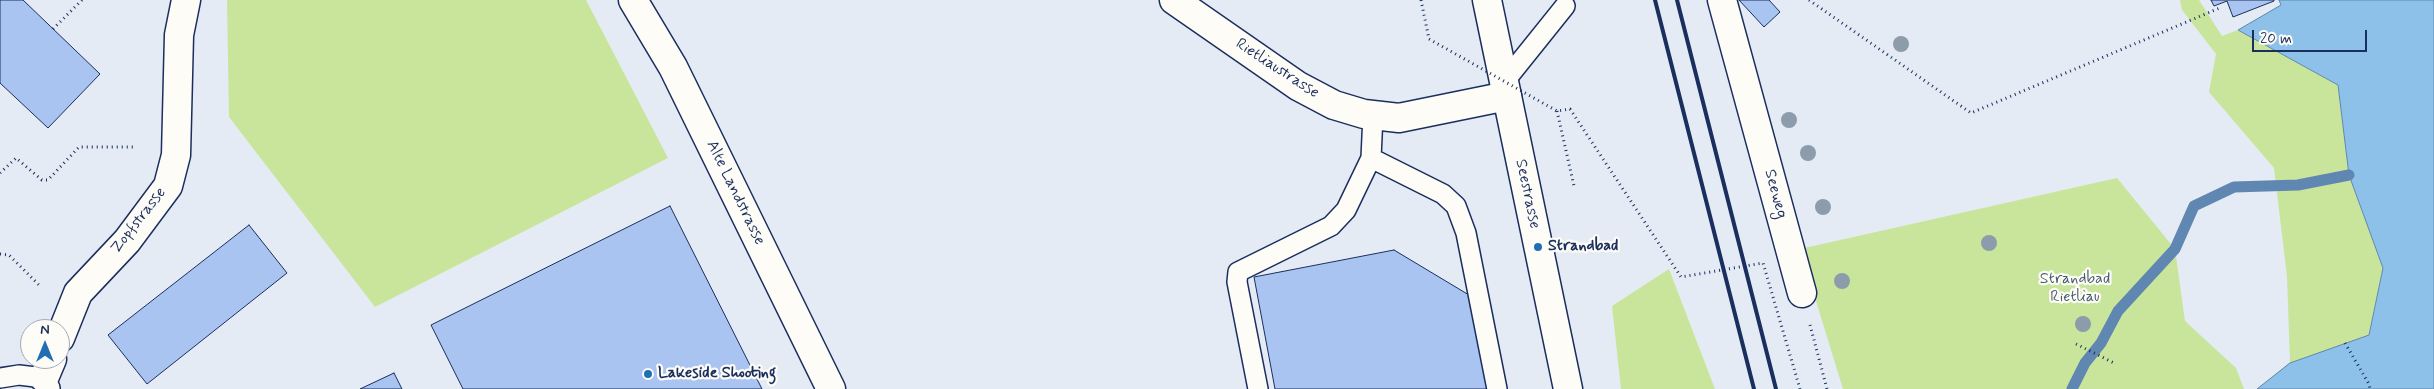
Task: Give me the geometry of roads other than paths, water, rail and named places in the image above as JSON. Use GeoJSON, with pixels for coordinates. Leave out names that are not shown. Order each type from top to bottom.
{"type":"FeatureCollection","features":[{"type":"Feature","properties":{"kind":"street","name":"Zopfstrasse"},"geometry":{"type":"LineString","coordinates":[[68,319],[78,293],[128,241],[168,186],[176,155],[179,35],[186,0]]}},
{"type":"Feature","properties":{"kind":"street","name":"Alte Landstrasse"},"geometry":{"type":"LineString","coordinates":[[633,0],[673,67],[831,389]]}},
{"type":"Feature","properties":{"kind":"street","name":"Rietliaustrasse"},"geometry":{"type":"LineString","coordinates":[[1174,0],[1298,86],[1334,105],[1373,116],[1399,118],[1506,89]]}},
{"type":"Feature","properties":{"kind":"street","name":"Seestrasse"},"geometry":{"type":"LineString","coordinates":[[1487,0],[1568,389]]}},
{"type":"Feature","properties":{"kind":"street","name":"Seeweg"},"geometry":{"type":"LineString","coordinates":[[1722,0],[1802,293]]}},
{"type":"Feature","properties":{"kind":"lane"},"geometry":{"type":"LineString","coordinates":[[1506,89],[1565,6]]}},
{"type":"Feature","properties":{"kind":"lane"},"geometry":{"type":"LineString","coordinates":[[1258,389],[1237,282],[1238,272],[1331,226],[1346,210],[1371,158],[1373,116]]}},
{"type":"Feature","properties":{"kind":"lane"},"geometry":{"type":"LineString","coordinates":[[1371,158],[1443,194],[1456,206],[1466,233],[1497,389]]}},
{"type":"Feature","properties":{"kind":"lane"},"geometry":{"type":"LineString","coordinates":[[0,378],[19,375],[49,375]]}},
{"type":"Feature","properties":{"kind":"water"},"geometry":{"type":"Polygon","coordinates":[[[2279,0],[2434,0],[2434,389],[2257,389],[2290,363],[2369,335],[2383,268],[2349,175],[2338,85],[2238,30],[2281,5],[2279,0]]]}},
{"type":"Feature","properties":{"kind":"waterway"},"geometry":{"type":"LineString","coordinates":[[2072,389],[2085,363],[2101,343],[2118,311],[2175,249],[2194,206],[2234,187],[2298,185],[2349,175]]}},
{"type":"Feature","properties":{"kind":"railway"},"geometry":{"type":"LineString","coordinates":[[1655,0],[1754,389]]}},
{"type":"Feature","properties":{"kind":"railway"},"geometry":{"type":"LineString","coordinates":[[1677,0],[1776,389]]}},
{"type":"Feature","properties":{"kind":"place","name":"Strandbad"},"geometry":{"type":"Point","coordinates":[1538,247]}},
{"type":"Feature","properties":{"kind":"place","name":"Lakeside Shooting"},"geometry":{"type":"Point","coordinates":[648,374]}},
{"type":"Feature","properties":{"kind":"park label","name":"Strandbad Rietliau"},"geometry":{"type":"Point","coordinates":[2075,289]}}]}
